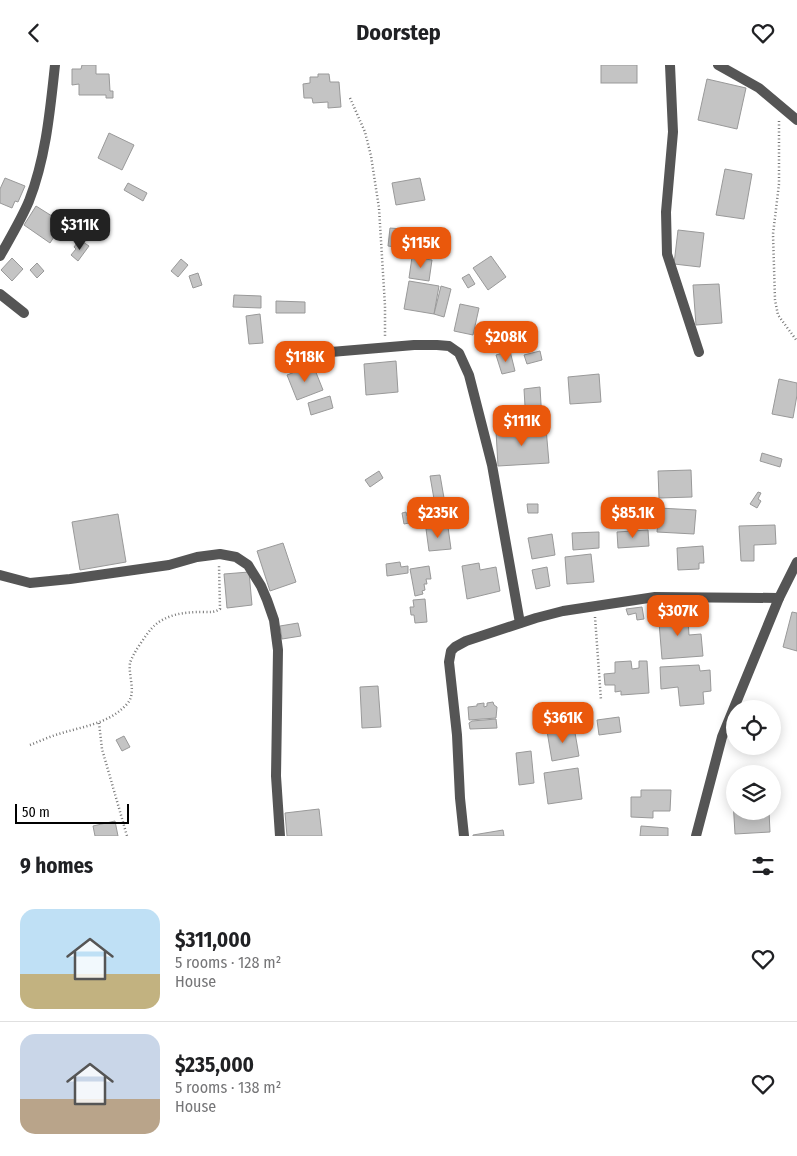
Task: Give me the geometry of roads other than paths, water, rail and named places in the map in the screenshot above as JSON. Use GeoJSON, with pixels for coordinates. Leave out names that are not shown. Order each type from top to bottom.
{"type":"FeatureCollection","features":[{"type":"Feature","properties":{"kind":"street"},"geometry":{"type":"LineString","coordinates":[[0,255],[25,210],[41,164],[46,140],[55,65]]}},
{"type":"Feature","properties":{"kind":"street"},"geometry":{"type":"LineString","coordinates":[[670,65],[672,131],[666,212],[667,253],[699,352]]}},
{"type":"Feature","properties":{"kind":"street"},"geometry":{"type":"LineString","coordinates":[[718,65],[759,88],[797,120]]}},
{"type":"Feature","properties":{"kind":"street"},"geometry":{"type":"LineString","coordinates":[[0,294],[24,313]]}},
{"type":"Feature","properties":{"kind":"street"},"geometry":{"type":"LineString","coordinates":[[319,353],[385,347],[438,345],[449,347],[461,355],[469,375],[492,465],[520,623]]}},
{"type":"Feature","properties":{"kind":"street"},"geometry":{"type":"LineString","coordinates":[[0,575],[30,583],[169,565],[197,557],[220,554],[236,557],[248,565],[264,593],[274,620],[278,650],[276,777],[280,836]]}},
{"type":"Feature","properties":{"kind":"street"},"geometry":{"type":"LineString","coordinates":[[696,836],[722,737],[779,598],[797,562]]}},
{"type":"Feature","properties":{"kind":"street"},"geometry":{"type":"LineString","coordinates":[[464,836],[457,735],[449,662],[450,653],[455,647],[466,641],[520,623],[563,611],[594,606],[656,597],[779,598]]}}]}
